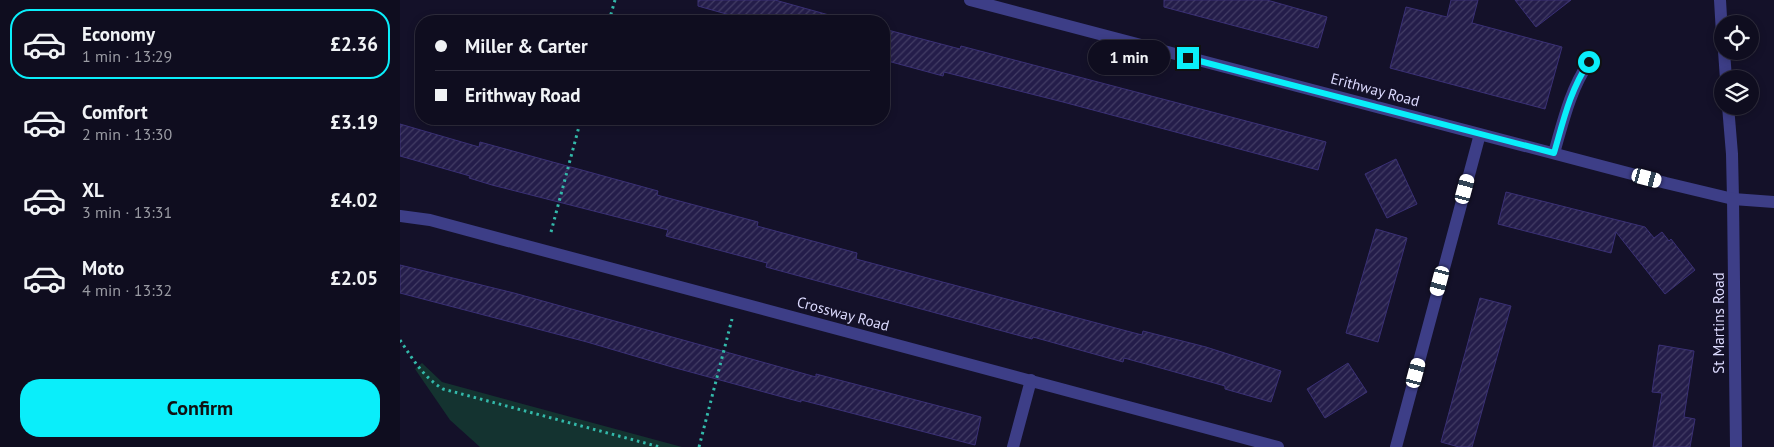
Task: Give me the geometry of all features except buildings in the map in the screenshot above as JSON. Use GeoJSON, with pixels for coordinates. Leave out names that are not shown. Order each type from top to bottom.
{"type":"FeatureCollection","features":[{"type":"Feature","properties":{"kind":"street"},"geometry":{"type":"LineString","coordinates":[[1720,0],[1721,15]]}},
{"type":"Feature","properties":{"kind":"street","name":"Erithway Road"},"geometry":{"type":"LineString","coordinates":[[974,1],[1666,183],[1733,199],[1774,202]]}},
{"type":"Feature","properties":{"kind":"street"},"geometry":{"type":"LineString","coordinates":[[1554,153],[1569,101],[1581,74],[1589,62]]}},
{"type":"Feature","properties":{"kind":"street","name":"St Martins Road"},"geometry":{"type":"LineString","coordinates":[[1729,115],[1733,199],[1736,447]]}},
{"type":"Feature","properties":{"kind":"street"},"geometry":{"type":"LineString","coordinates":[[1396,447],[1480,134]]}},
{"type":"Feature","properties":{"kind":"street","name":"Crossway Road"},"geometry":{"type":"LineString","coordinates":[[400,216],[430,220],[1278,447]]}},
{"type":"Feature","properties":{"kind":"street"},"geometry":{"type":"LineString","coordinates":[[1013,447],[1031,380]]}},
{"type":"Feature","properties":{"kind":"path"},"geometry":{"type":"LineString","coordinates":[[611,15],[615,0]]}},
{"type":"Feature","properties":{"kind":"path"},"geometry":{"type":"LineString","coordinates":[[546,252],[579,125]]}},
{"type":"Feature","properties":{"kind":"path"},"geometry":{"type":"LineString","coordinates":[[699,447],[736,302]]}},
{"type":"Feature","properties":{"kind":"path"},"geometry":{"type":"LineString","coordinates":[[400,340],[430,382],[443,389],[660,447]]}},
{"type":"Feature","properties":{"kind":"green space"},"geometry":{"type":"Polygon","coordinates":[[[422,363],[442,382],[682,447],[480,447],[450,420],[415,369],[422,363]]]}},
{"type":"Feature","properties":{"kind":"route"},"geometry":{"type":"LineString","coordinates":[[1188,58],[1554,153],[1569,101],[1581,74],[1589,62]]}}]}
